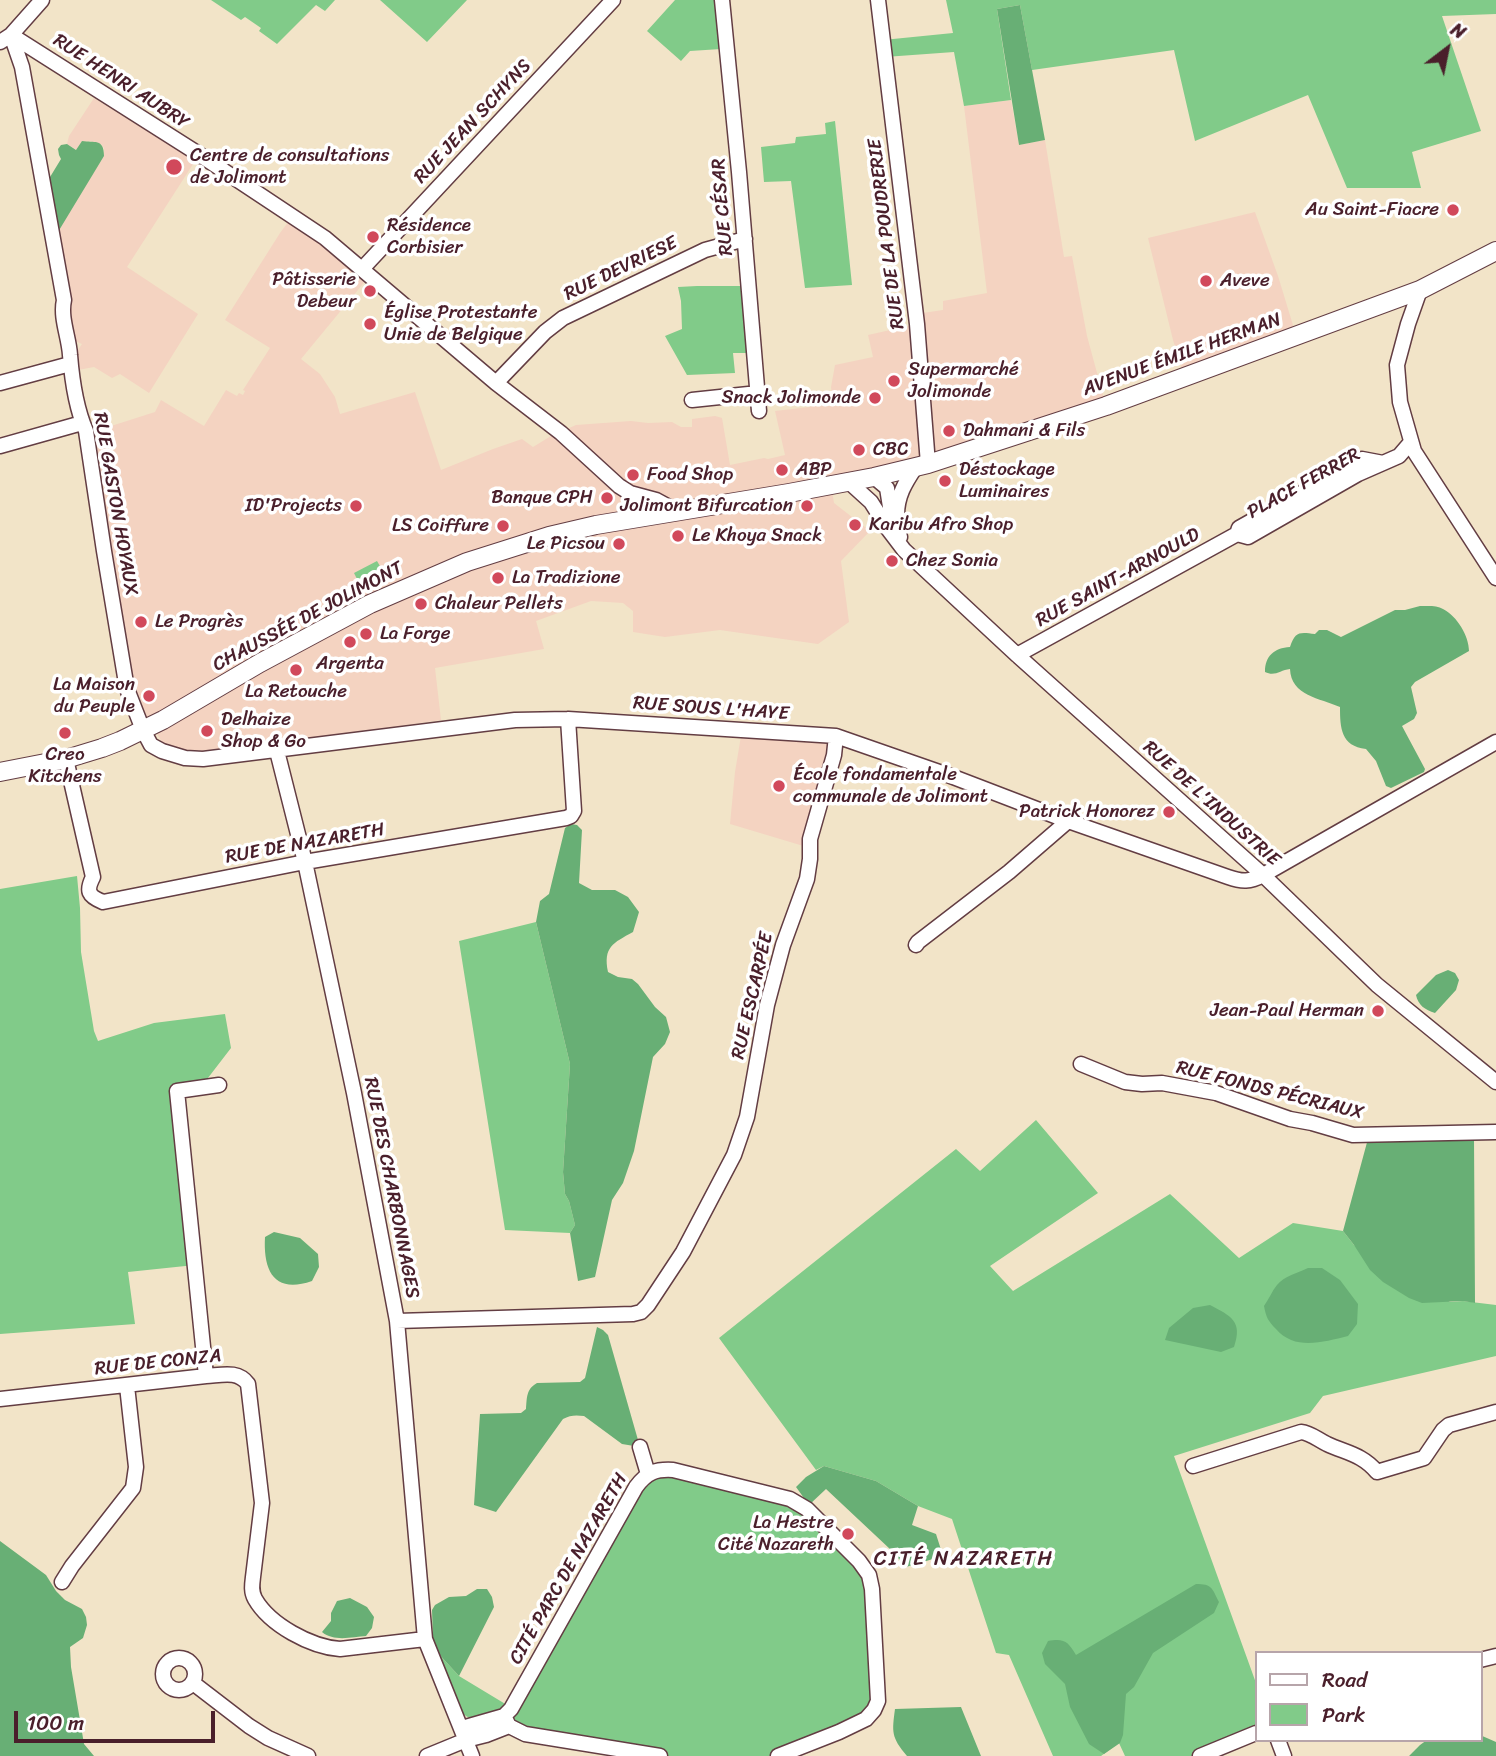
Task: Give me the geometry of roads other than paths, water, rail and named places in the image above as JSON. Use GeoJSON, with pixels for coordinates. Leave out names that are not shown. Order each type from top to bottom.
{"type":"FeatureCollection","features":[{"type":"Feature","properties":{"kind":"main road","name":"AVENUE ÉMILE HERMAN"},"geometry":{"type":"LineString","coordinates":[[849,482],[921,466],[1106,406],[1420,290],[1496,251]]}},
{"type":"Feature","properties":{"kind":"main road","name":"CHAUSSÉE DE JOLIMONT"},"geometry":{"type":"LineString","coordinates":[[0,772],[102,748],[143,730],[370,604],[467,562],[549,536],[596,525],[849,482]]}},
{"type":"Feature","properties":{"kind":"street"},"geometry":{"type":"LineString","coordinates":[[6,38],[42,0]]}},
{"type":"Feature","properties":{"kind":"street","name":"RUE JEAN SCHYNS"},"geometry":{"type":"LineString","coordinates":[[362,269],[613,0]]}},
{"type":"Feature","properties":{"kind":"street","name":"RUE CÉSAR"},"geometry":{"type":"LineString","coordinates":[[722,0],[760,411]]}},
{"type":"Feature","properties":{"kind":"street","name":"RUE DE LA POUDRERIE"},"geometry":{"type":"LineString","coordinates":[[878,0],[917,324],[921,466]]}},
{"type":"Feature","properties":{"kind":"street","name":"RUE HENRI AUBRY"},"geometry":{"type":"LineString","coordinates":[[6,38],[269,200],[325,238],[495,383],[561,433],[619,486],[630,493],[656,500],[678,512]]}},
{"type":"Feature","properties":{"kind":"street","name":"RUE GASTON HOYAUX"},"geometry":{"type":"LineString","coordinates":[[6,38],[22,67],[64,300],[62,308],[70,365],[86,431],[127,689],[143,730]]}},
{"type":"Feature","properties":{"kind":"street","name":"RUE DEVRIESE"},"geometry":{"type":"LineString","coordinates":[[495,383],[545,332],[563,318],[705,250],[745,239]]}},
{"type":"Feature","properties":{"kind":"street"},"geometry":{"type":"LineString","coordinates":[[1420,290],[1397,365],[1400,402],[1411,442],[1419,458],[1496,578]]}},
{"type":"Feature","properties":{"kind":"street"},"geometry":{"type":"LineString","coordinates":[[0,383],[70,365]]}},
{"type":"Feature","properties":{"kind":"street"},"geometry":{"type":"LineString","coordinates":[[692,400],[758,393]]}},
{"type":"Feature","properties":{"kind":"street"},"geometry":{"type":"LineString","coordinates":[[0,446],[82,423]]}},
{"type":"Feature","properties":{"kind":"street"},"geometry":{"type":"LineString","coordinates":[[1399,456],[1411,442]]}},
{"type":"Feature","properties":{"kind":"street"},"geometry":{"type":"LineString","coordinates":[[1399,456],[1419,458]]}},
{"type":"Feature","properties":{"kind":"street","name":"PLACE FERRER"},"geometry":{"type":"LineString","coordinates":[[1237,534],[1239,528],[1362,459],[1383,463],[1399,456]]}},
{"type":"Feature","properties":{"kind":"street","name":"RUE DE L'INDUSTRIE"},"geometry":{"type":"LineString","coordinates":[[899,534],[897,505],[903,486],[921,466]]}},
{"type":"Feature","properties":{"kind":"street","name":"RUE DE L'INDUSTRIE"},"geometry":{"type":"LineString","coordinates":[[874,477],[887,488],[890,507],[904,550]]}},
{"type":"Feature","properties":{"kind":"street","name":"RUE DE L'INDUSTRIE"},"geometry":{"type":"LineString","coordinates":[[849,482],[871,502],[887,529],[904,550],[1017,655],[1263,875],[1377,985],[1496,1082]]}},
{"type":"Feature","properties":{"kind":"street","name":"RUE SAINT-ARNOULD"},"geometry":{"type":"LineString","coordinates":[[1017,655],[1237,534]]}},
{"type":"Feature","properties":{"kind":"street","name":"RUE SOUS L'HAYE"},"geometry":{"type":"LineString","coordinates":[[143,730],[151,745],[162,751],[185,758],[203,759],[515,720],[568,719],[836,736],[1240,881],[1251,881],[1263,875]]}},
{"type":"Feature","properties":{"kind":"street","name":"RUE DE NAZARETH"},"geometry":{"type":"LineString","coordinates":[[66,758],[93,877],[88,891],[103,902],[305,862],[566,818],[574,811],[568,719]]}},
{"type":"Feature","properties":{"kind":"street","name":"RUE ESCARPÉE"},"geometry":{"type":"LineString","coordinates":[[397,1321],[633,1314],[641,1312],[648,1305],[681,1256],[741,1138],[767,1004],[783,945],[807,879],[810,838],[834,755],[836,736]]}},
{"type":"Feature","properties":{"kind":"street"},"geometry":{"type":"LineString","coordinates":[[1263,875],[1496,743]]}},
{"type":"Feature","properties":{"kind":"street","name":"RUE DES CHARBONNAGES"},"geometry":{"type":"LineString","coordinates":[[277,751],[305,862],[354,1093],[397,1321],[425,1639],[472,1756]]}},
{"type":"Feature","properties":{"kind":"street"},"geometry":{"type":"LineString","coordinates":[[916,945],[1009,872],[1068,821]]}},
{"type":"Feature","properties":{"kind":"street","name":"RUE FONDS PÉCRIAUX"},"geometry":{"type":"LineString","coordinates":[[1081,1064],[1125,1082],[1162,1083],[1216,1093],[1290,1119],[1353,1135],[1496,1132]]}},
{"type":"Feature","properties":{"kind":"street"},"geometry":{"type":"LineString","coordinates":[[206,1377],[171,1091],[219,1085]]}},
{"type":"Feature","properties":{"kind":"street","name":"RUE DE CONZA"},"geometry":{"type":"LineString","coordinates":[[0,1399],[235,1374],[242,1377],[248,1384],[262,1503],[252,1589],[255,1599],[287,1630],[327,1648],[340,1649],[425,1639]]}},
{"type":"Feature","properties":{"kind":"street"},"geometry":{"type":"LineString","coordinates":[[62,1583],[72,1566],[131,1494],[133,1488],[136,1467],[127,1386]]}},
{"type":"Feature","properties":{"kind":"street"},"geometry":{"type":"LineString","coordinates":[[1194,1465],[1301,1432],[1348,1451],[1369,1463],[1377,1472],[1424,1458],[1449,1425],[1496,1412]]}},
{"type":"Feature","properties":{"kind":"street"},"geometry":{"type":"LineString","coordinates":[[640,1447],[648,1474]]}},
{"type":"Feature","properties":{"kind":"street","name":"CITÉ PARC DE NAZARETH"},"geometry":{"type":"LineString","coordinates":[[507,1721],[510,1709],[636,1487],[648,1474],[659,1469],[673,1469],[790,1499],[807,1509],[859,1561],[869,1575],[878,1701],[874,1710],[866,1718],[839,1732],[778,1756]]}},
{"type":"Feature","properties":{"kind":"street"},"geometry":{"type":"LineString","coordinates":[[192,1683],[248,1726],[308,1756]]}},
{"type":"Feature","properties":{"kind":"street"},"geometry":{"type":"LineString","coordinates":[[426,1756],[464,1734],[486,1735],[507,1721],[525,1734],[660,1756]]}},
{"type":"Feature","properties":{"kind":"street"},"geometry":{"type":"LineString","coordinates":[[1200,1756],[1254,1734]]}},
{"type":"Feature","properties":{"kind":"place","name":"Centre de consultations de Jolimont"},"geometry":{"type":"Point","coordinates":[174,167]}},
{"type":"Feature","properties":{"kind":"place","name":"Au Saint-Fiacre"},"geometry":{"type":"Point","coordinates":[1453,210]}},
{"type":"Feature","properties":{"kind":"place","name":"Résidence Corbisier"},"geometry":{"type":"Point","coordinates":[373,237]}},
{"type":"Feature","properties":{"kind":"place","name":"Aveve"},"geometry":{"type":"Point","coordinates":[1206,281]}},
{"type":"Feature","properties":{"kind":"place","name":"Pâtisserie Debeur"},"geometry":{"type":"Point","coordinates":[370,291]}},
{"type":"Feature","properties":{"kind":"place","name":"Église Protestante Unie de Belgique"},"geometry":{"type":"Point","coordinates":[370,324]}},
{"type":"Feature","properties":{"kind":"place","name":"Supermarché Jolimonde"},"geometry":{"type":"Point","coordinates":[894,381]}},
{"type":"Feature","properties":{"kind":"place","name":"Snack Jolimonde"},"geometry":{"type":"Point","coordinates":[875,398]}},
{"type":"Feature","properties":{"kind":"place","name":"Dahmani & Fils"},"geometry":{"type":"Point","coordinates":[949,431]}},
{"type":"Feature","properties":{"kind":"place","name":"CBC"},"geometry":{"type":"Point","coordinates":[859,450]}},
{"type":"Feature","properties":{"kind":"place","name":"ABP"},"geometry":{"type":"Point","coordinates":[782,470]}},
{"type":"Feature","properties":{"kind":"place","name":"Food Shop"},"geometry":{"type":"Point","coordinates":[633,475]}},
{"type":"Feature","properties":{"kind":"place","name":"Déstockage Luminaires"},"geometry":{"type":"Point","coordinates":[945,481]}},
{"type":"Feature","properties":{"kind":"place","name":"Banque CPH"},"geometry":{"type":"Point","coordinates":[607,498]}},
{"type":"Feature","properties":{"kind":"place","name":"ID'Projects"},"geometry":{"type":"Point","coordinates":[356,506]}},
{"type":"Feature","properties":{"kind":"place","name":"Jolimont Bifurcation"},"geometry":{"type":"Point","coordinates":[807,506]}},
{"type":"Feature","properties":{"kind":"place","name":"Karibu Afro Shop"},"geometry":{"type":"Point","coordinates":[855,525]}},
{"type":"Feature","properties":{"kind":"place","name":"LS Coiffure"},"geometry":{"type":"Point","coordinates":[503,526]}},
{"type":"Feature","properties":{"kind":"place","name":"Le Khoya Snack"},"geometry":{"type":"Point","coordinates":[678,536]}},
{"type":"Feature","properties":{"kind":"place","name":"Le Picsou"},"geometry":{"type":"Point","coordinates":[619,544]}},
{"type":"Feature","properties":{"kind":"place","name":"Chez Sonia"},"geometry":{"type":"Point","coordinates":[892,561]}},
{"type":"Feature","properties":{"kind":"place","name":"La Tradizione"},"geometry":{"type":"Point","coordinates":[498,578]}},
{"type":"Feature","properties":{"kind":"place","name":"Chaleur Pellets"},"geometry":{"type":"Point","coordinates":[421,604]}},
{"type":"Feature","properties":{"kind":"place","name":"Le Progrès"},"geometry":{"type":"Point","coordinates":[141,622]}},
{"type":"Feature","properties":{"kind":"place","name":"La Forge"},"geometry":{"type":"Point","coordinates":[366,634]}},
{"type":"Feature","properties":{"kind":"place","name":"Argenta"},"geometry":{"type":"Point","coordinates":[350,642]}},
{"type":"Feature","properties":{"kind":"place","name":"La Retouche"},"geometry":{"type":"Point","coordinates":[296,670]}},
{"type":"Feature","properties":{"kind":"place","name":"La Maison du Peuple"},"geometry":{"type":"Point","coordinates":[149,696]}},
{"type":"Feature","properties":{"kind":"place","name":"Delhaize Shop & Go"},"geometry":{"type":"Point","coordinates":[207,731]}},
{"type":"Feature","properties":{"kind":"place","name":"Creo Kitchens"},"geometry":{"type":"Point","coordinates":[65,733]}},
{"type":"Feature","properties":{"kind":"place","name":"École fondamentale communale de Jolimont"},"geometry":{"type":"Point","coordinates":[779,786]}},
{"type":"Feature","properties":{"kind":"place","name":"Patrick Honorez"},"geometry":{"type":"Point","coordinates":[1169,812]}},
{"type":"Feature","properties":{"kind":"place","name":"Jean-Paul Herman"},"geometry":{"type":"Point","coordinates":[1378,1011]}},
{"type":"Feature","properties":{"kind":"place","name":"La Hestre Cité Nazareth"},"geometry":{"type":"Point","coordinates":[848,1534]}},
{"type":"Feature","properties":{"kind":"district","name":"CITÉ NAZARETH"},"geometry":{"type":"Point","coordinates":[964,1560]}}]}
